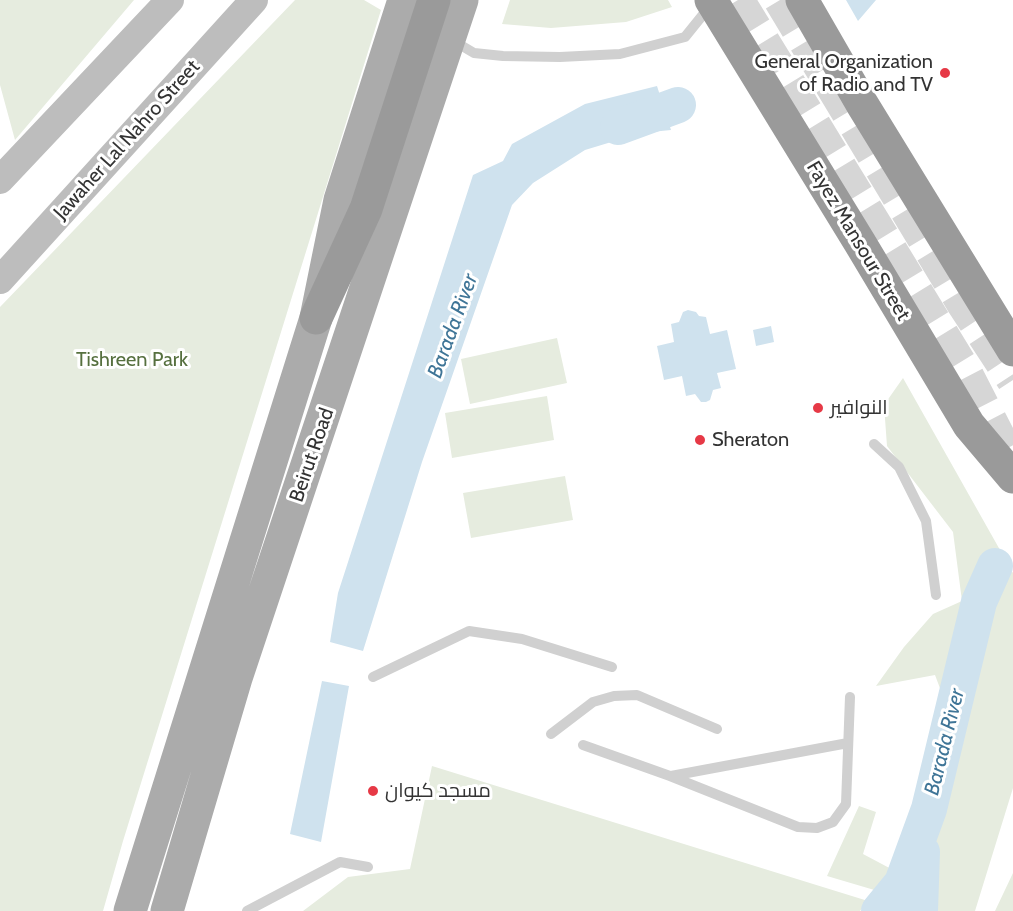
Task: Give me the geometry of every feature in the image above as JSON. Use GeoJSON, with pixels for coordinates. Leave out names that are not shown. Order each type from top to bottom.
{"type":"FeatureCollection","features":[{"type":"Feature","properties":{"kind":"highway"},"geometry":{"type":"LineString","coordinates":[[316,318],[366,209],[434,0]]}},
{"type":"Feature","properties":{"kind":"highway"},"geometry":{"type":"LineString","coordinates":[[802,0],[862,104],[1013,350]]}},
{"type":"Feature","properties":{"kind":"highway","name":"Fayez Mansour Street"},"geometry":{"type":"LineString","coordinates":[[712,2],[969,424],[1013,477]]}},
{"type":"Feature","properties":{"kind":"main road"},"geometry":{"type":"LineString","coordinates":[[0,180],[170,0]]}},
{"type":"Feature","properties":{"kind":"main road","name":"Jawaher Lal Nahro Street"},"geometry":{"type":"LineString","coordinates":[[0,280],[254,0]]}},
{"type":"Feature","properties":{"kind":"main road","name":"Beirut Road"},"geometry":{"type":"LineString","coordinates":[[130,911],[316,318],[340,200],[404,0]]}},
{"type":"Feature","properties":{"kind":"main road","name":"Beirut Road"},"geometry":{"type":"LineString","coordinates":[[167,911],[236,678],[462,0]]}},
{"type":"Feature","properties":{"kind":"lane"},"geometry":{"type":"LineString","coordinates":[[449,39],[474,53],[503,56],[560,57],[620,54],[685,37],[712,2]]}},
{"type":"Feature","properties":{"kind":"lane"},"geometry":{"type":"LineString","coordinates":[[874,444],[899,467],[926,521],[936,595]]}},
{"type":"Feature","properties":{"kind":"lane"},"geometry":{"type":"LineString","coordinates":[[373,677],[469,631],[522,639],[612,667]]}},
{"type":"Feature","properties":{"kind":"lane"},"geometry":{"type":"LineString","coordinates":[[551,734],[593,702],[614,696],[637,695],[717,729]]}},
{"type":"Feature","properties":{"kind":"lane"},"geometry":{"type":"LineString","coordinates":[[583,745],[670,776],[798,827],[817,828],[833,822],[846,804],[850,697]]}},
{"type":"Feature","properties":{"kind":"lane"},"geometry":{"type":"LineString","coordinates":[[670,776],[848,743]]}},
{"type":"Feature","properties":{"kind":"lane"},"geometry":{"type":"LineString","coordinates":[[247,911],[340,862],[368,867]]}},
{"type":"Feature","properties":{"kind":"green space"},"geometry":{"type":"Polygon","coordinates":[[[0,0],[134,0],[15,140],[0,85],[0,0]]]}},
{"type":"Feature","properties":{"kind":"green space","name":"Tishreen Park"},"geometry":{"type":"Polygon","coordinates":[[[295,0],[364,0],[381,10],[103,911],[0,911],[0,307],[295,0]]]}},
{"type":"Feature","properties":{"kind":"green space"},"geometry":{"type":"Polygon","coordinates":[[[510,0],[668,0],[672,7],[626,22],[551,28],[502,24],[510,0]]]}},
{"type":"Feature","properties":{"kind":"green space"},"geometry":{"type":"Polygon","coordinates":[[[557,338],[567,383],[470,404],[461,359],[557,338]]]}},
{"type":"Feature","properties":{"kind":"green space"},"geometry":{"type":"Polygon","coordinates":[[[903,378],[1013,573],[1013,788],[975,911],[890,911],[898,897],[827,876],[859,806],[876,812],[863,854],[912,880],[958,736],[935,675],[876,686],[904,647],[933,614],[962,601],[953,532],[887,446],[884,405],[903,378]]]}},
{"type":"Feature","properties":{"kind":"green space"},"geometry":{"type":"Polygon","coordinates":[[[547,396],[554,440],[452,458],[445,413],[547,396]]]}},
{"type":"Feature","properties":{"kind":"green space"},"geometry":{"type":"Polygon","coordinates":[[[565,476],[573,520],[471,538],[463,493],[565,476]]]}},
{"type":"Feature","properties":{"kind":"green space"},"geometry":{"type":"Polygon","coordinates":[[[432,766],[868,901],[860,911],[303,911],[348,877],[410,869],[432,766]]]}},
{"type":"Feature","properties":{"kind":"green space"},"geometry":{"type":"Polygon","coordinates":[[[1013,873],[1013,911],[995,911],[1013,873]]]}},
{"type":"Feature","properties":{"kind":"water"},"geometry":{"type":"Polygon","coordinates":[[[846,0],[876,0],[858,21],[846,0]]]}},
{"type":"Feature","properties":{"kind":"water"},"geometry":{"type":"Polygon","coordinates":[[[657,86],[671,130],[641,133],[585,150],[533,183],[512,205],[422,462],[363,651],[330,642],[338,593],[473,175],[503,161],[512,144],[585,104],[657,86]]]}},
{"type":"Feature","properties":{"kind":"water"},"geometry":{"type":"Polygon","coordinates":[[[688,310],[706,317],[710,334],[727,330],[736,369],[717,373],[721,388],[713,390],[710,400],[706,402],[701,402],[695,394],[686,396],[682,376],[664,380],[657,346],[674,342],[671,324],[679,322],[683,312],[688,310]]]}},
{"type":"Feature","properties":{"kind":"water"},"geometry":{"type":"Polygon","coordinates":[[[771,326],[774,342],[756,346],[753,330],[771,326]]]}},
{"type":"Feature","properties":{"kind":"water"},"geometry":{"type":"Polygon","coordinates":[[[322,681],[349,686],[321,842],[290,834],[322,681]]]}},
{"type":"Feature","properties":{"kind":"waterway","name":"Barada River"},"geometry":{"type":"LineString","coordinates":[[618,127],[678,105]]}},
{"type":"Feature","properties":{"kind":"waterway","name":"Barada River"},"geometry":{"type":"LineString","coordinates":[[879,911],[902,883],[929,809],[979,602],[995,566]]}},
{"type":"Feature","properties":{"kind":"waterway"},"geometry":{"type":"LineString","coordinates":[[920,911],[922,852]]}},
{"type":"Feature","properties":{"kind":"tunnel"},"geometry":{"type":"LineString","coordinates":[[738,0],[966,373],[1013,464]]}},
{"type":"Feature","properties":{"kind":"tunnel"},"geometry":{"type":"LineString","coordinates":[[780,0],[963,304],[1013,380]]}},
{"type":"Feature","properties":{"kind":"place","name":"General Organization of Radio and TV"},"geometry":{"type":"Point","coordinates":[945,73]}},
{"type":"Feature","properties":{"kind":"place","name":"النوافير"},"geometry":{"type":"Point","coordinates":[818,408]}},
{"type":"Feature","properties":{"kind":"place","name":"Sheraton"},"geometry":{"type":"Point","coordinates":[700,440]}},
{"type":"Feature","properties":{"kind":"place","name":"مسجد كيوان"},"geometry":{"type":"Point","coordinates":[373,791]}}]}
